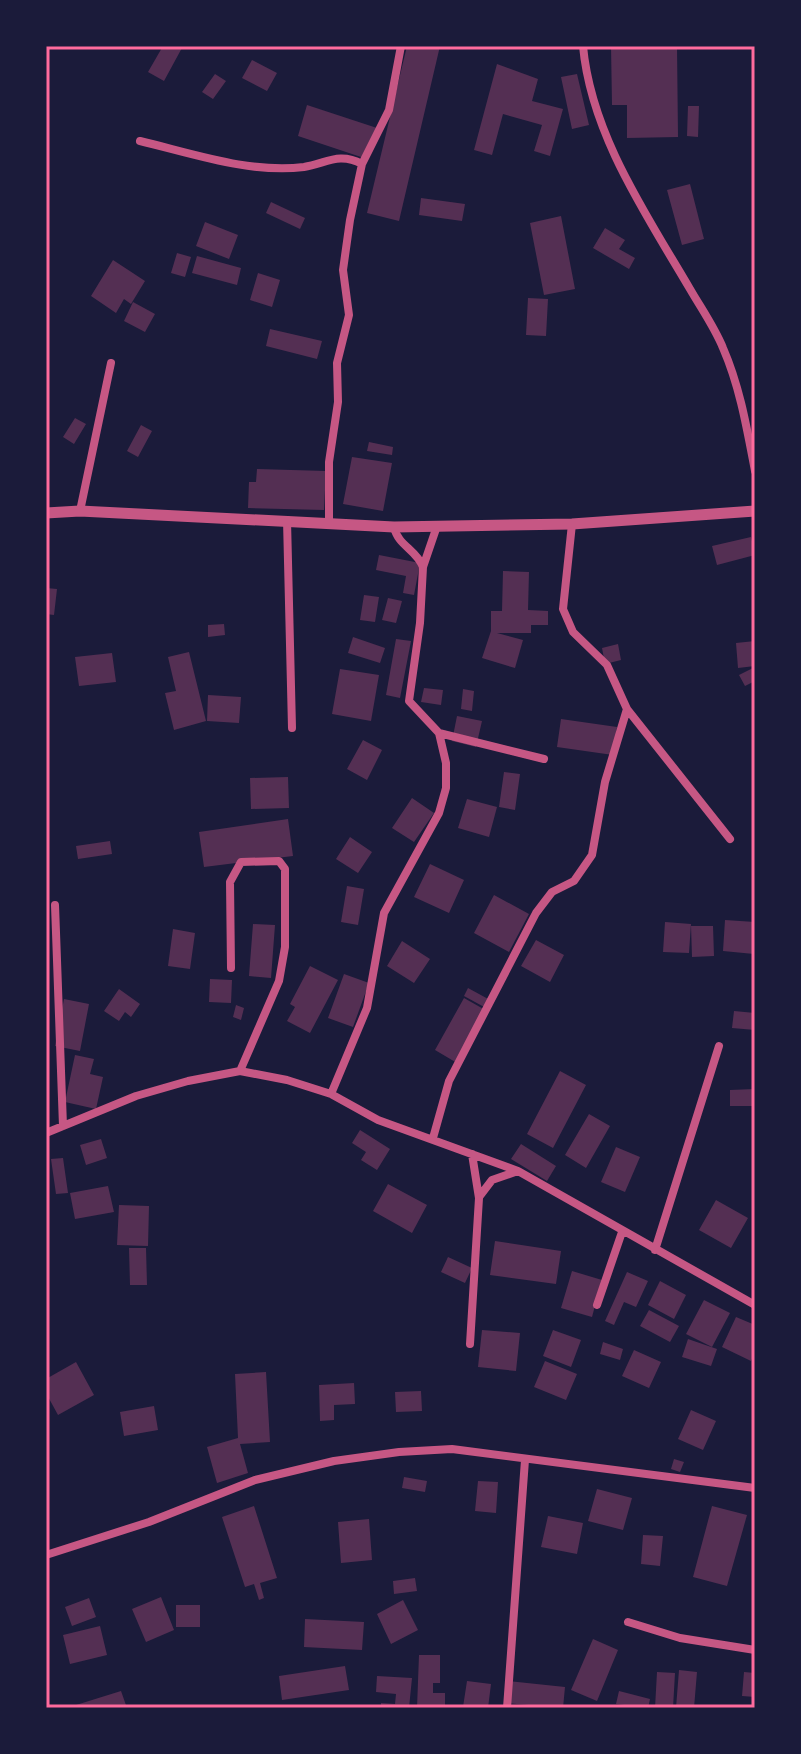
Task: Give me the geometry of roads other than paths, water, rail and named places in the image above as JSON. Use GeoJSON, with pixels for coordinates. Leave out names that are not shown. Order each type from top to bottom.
{"type":"FeatureCollection","features":[{"type":"Feature","properties":{"kind":"street"},"geometry":{"type":"LineString","coordinates":[[329,523],[329,462],[338,402],[337,363],[349,315],[343,270],[362,164],[389,110],[401,46]]}},
{"type":"Feature","properties":{"kind":"street"},"geometry":{"type":"LineString","coordinates":[[583,46],[586,76],[597,113],[622,168],[722,345],[738,388],[755,471]]}},
{"type":"Feature","properties":{"kind":"street"},"geometry":{"type":"LineString","coordinates":[[140,141],[210,158],[267,166],[303,167],[339,157],[362,164]]}},
{"type":"Feature","properties":{"kind":"street"},"geometry":{"type":"LineString","coordinates":[[80,511],[111,363]]}},
{"type":"Feature","properties":{"kind":"street"},"geometry":{"type":"LineString","coordinates":[[46,513],[80,511],[394,527],[572,524],[755,511]]}},
{"type":"Feature","properties":{"kind":"street"},"geometry":{"type":"LineString","coordinates":[[287,520],[292,728]]}},
{"type":"Feature","properties":{"kind":"street"},"geometry":{"type":"LineString","coordinates":[[572,524],[563,609],[566,622],[607,665],[627,709],[730,839]]}},
{"type":"Feature","properties":{"kind":"street"},"geometry":{"type":"LineString","coordinates":[[331,1094],[367,1008],[384,913],[439,813],[446,788],[446,763],[439,733],[409,701],[419,633],[423,567],[437,526]]}},
{"type":"Feature","properties":{"kind":"street"},"geometry":{"type":"LineString","coordinates":[[394,527],[396,537],[419,556],[423,567]]}},
{"type":"Feature","properties":{"kind":"street"},"geometry":{"type":"LineString","coordinates":[[433,1138],[449,1081],[536,913],[552,892],[574,881],[592,855],[602,793],[627,709]]}},
{"type":"Feature","properties":{"kind":"street"},"geometry":{"type":"LineString","coordinates":[[439,733],[544,759]]}},
{"type":"Feature","properties":{"kind":"street"},"geometry":{"type":"LineString","coordinates":[[231,968],[230,882],[234,870],[241,862],[279,861],[285,869],[285,947],[279,981],[240,1071]]}},
{"type":"Feature","properties":{"kind":"street"},"geometry":{"type":"LineString","coordinates":[[55,905],[63,1126]]}},
{"type":"Feature","properties":{"kind":"street"},"geometry":{"type":"LineString","coordinates":[[655,1250],[719,1046]]}},
{"type":"Feature","properties":{"kind":"street"},"geometry":{"type":"LineString","coordinates":[[46,1133],[136,1096],[240,1071],[331,1094],[378,1120],[518,1171],[755,1305]]}},
{"type":"Feature","properties":{"kind":"street"},"geometry":{"type":"LineString","coordinates":[[470,1344],[479,1198],[472,1154]]}},
{"type":"Feature","properties":{"kind":"street"},"geometry":{"type":"LineString","coordinates":[[479,1198],[492,1180],[518,1171]]}},
{"type":"Feature","properties":{"kind":"street"},"geometry":{"type":"LineString","coordinates":[[597,1305],[622,1232]]}},
{"type":"Feature","properties":{"kind":"street"},"geometry":{"type":"LineString","coordinates":[[46,1555],[149,1522],[255,1480],[334,1461],[452,1449],[755,1488]]}},
{"type":"Feature","properties":{"kind":"street"},"geometry":{"type":"LineString","coordinates":[[507,1708],[525,1460]]}},
{"type":"Feature","properties":{"kind":"street"},"geometry":{"type":"LineString","coordinates":[[628,1622],[680,1638],[755,1650]]}}]}
